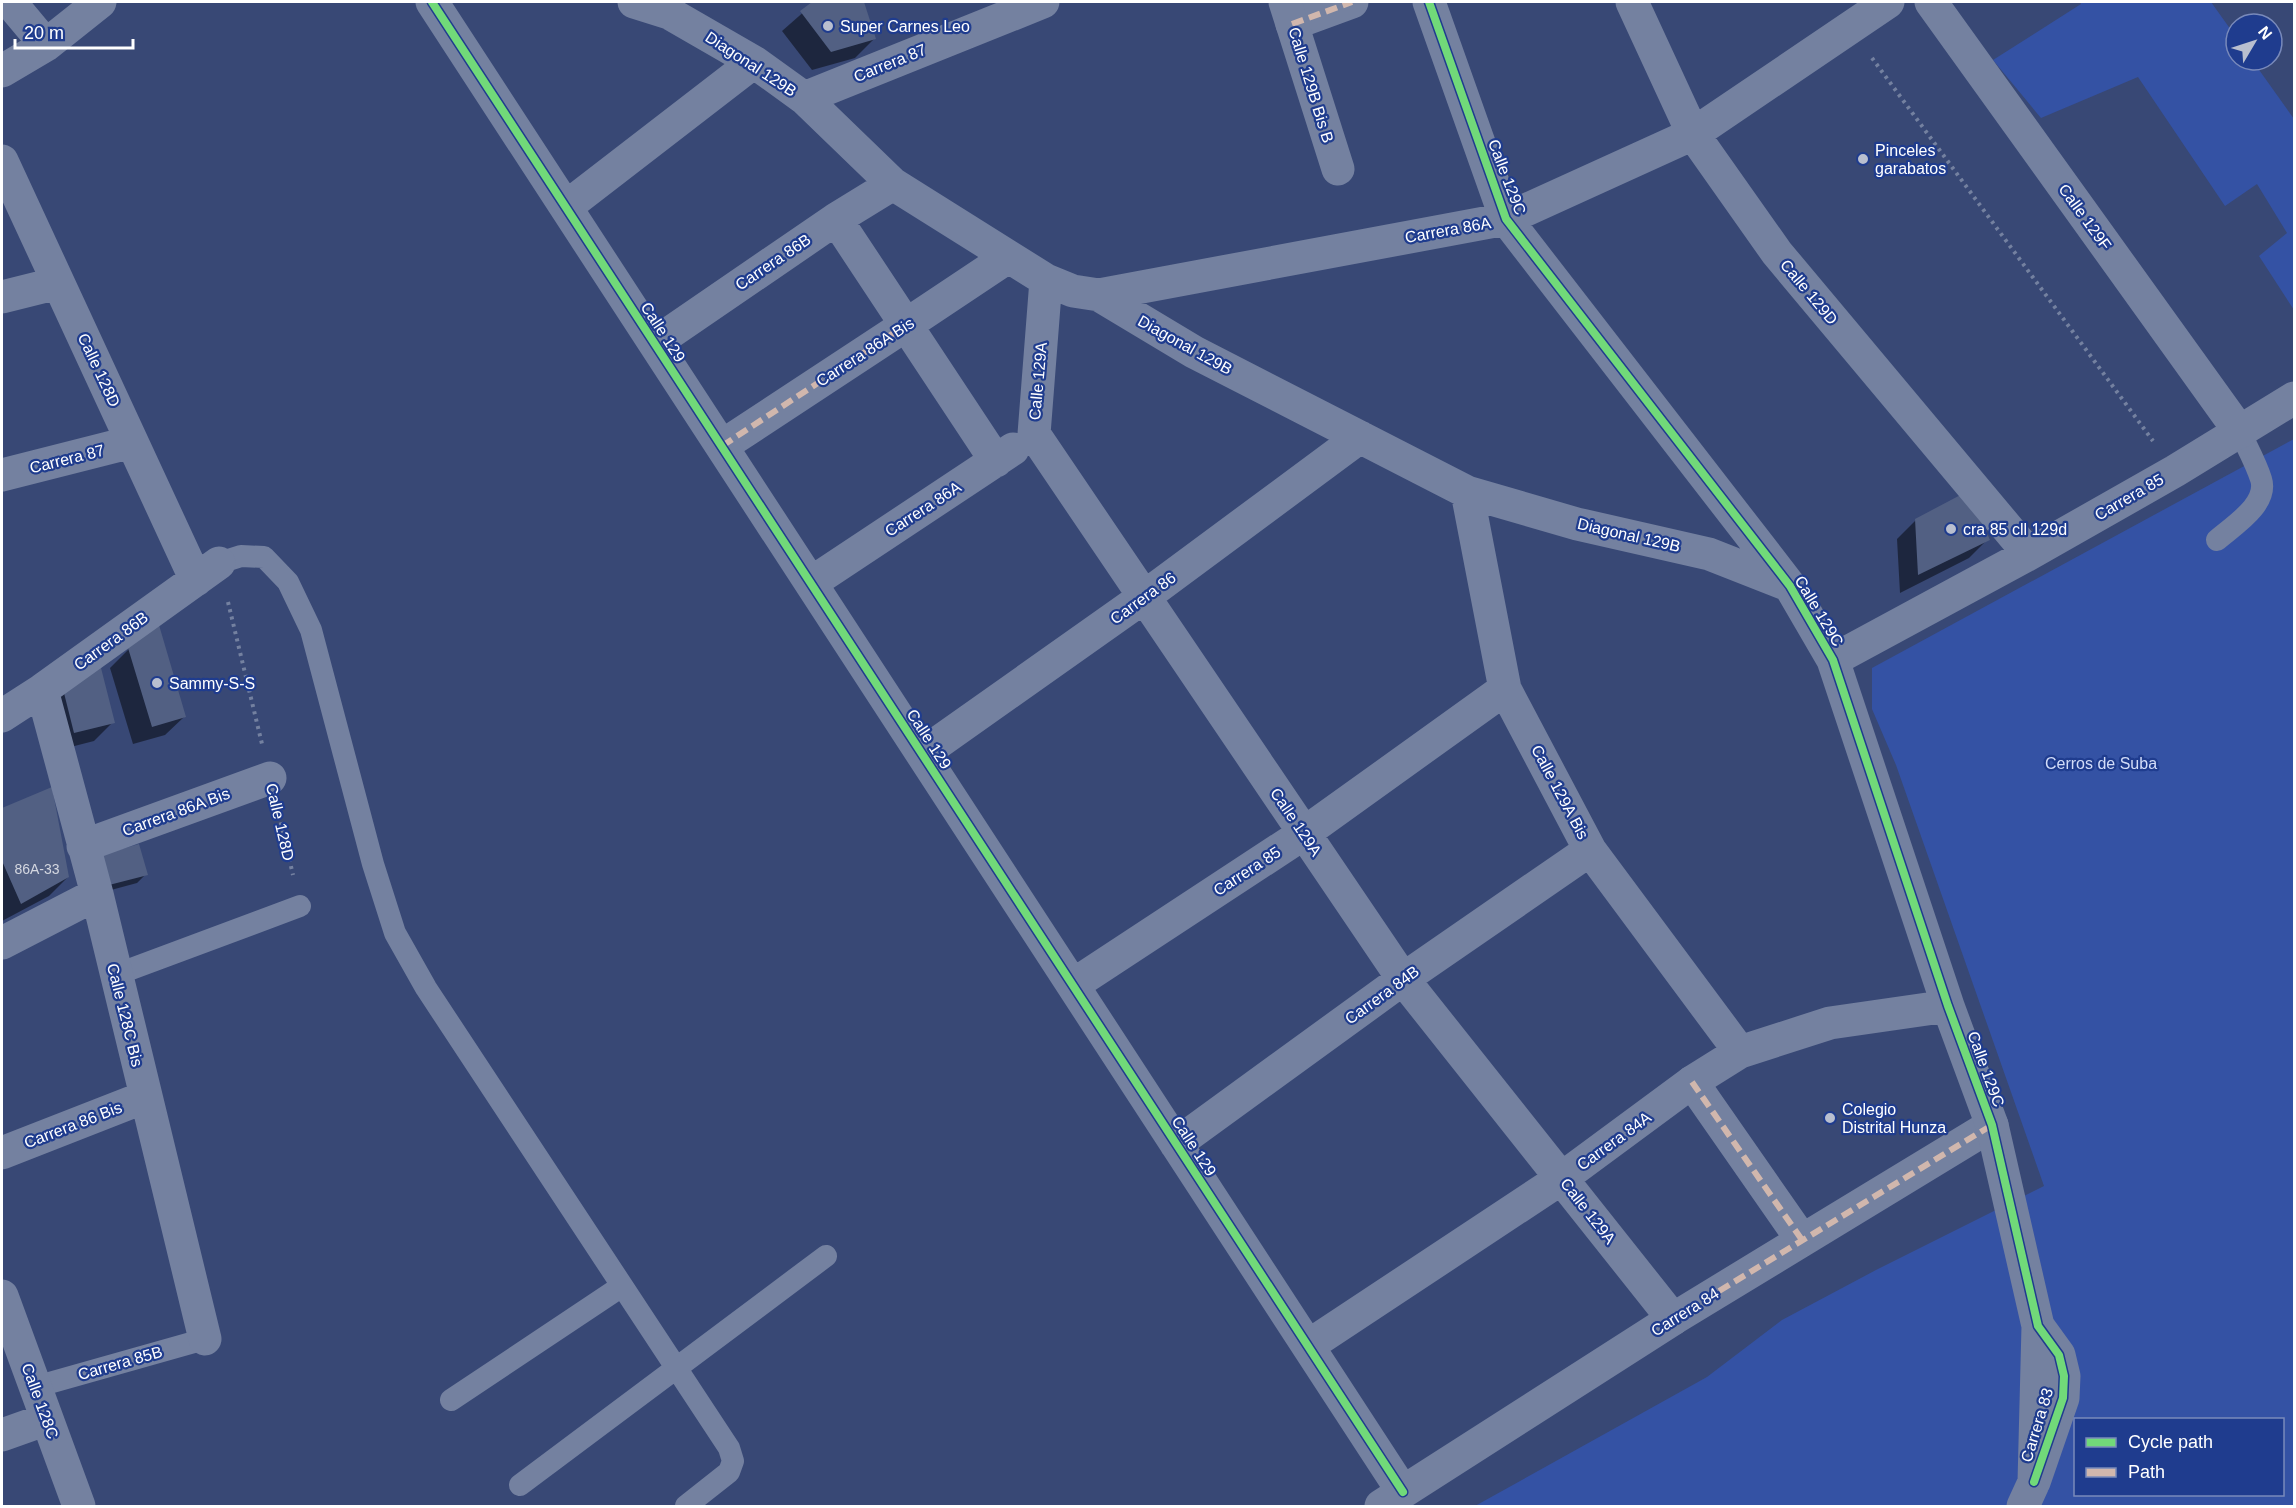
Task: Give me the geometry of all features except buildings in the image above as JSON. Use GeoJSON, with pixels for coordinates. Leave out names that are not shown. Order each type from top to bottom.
{"type":"FeatureCollection","features":[{"type":"Feature","properties":{"kind":"street"},"geometry":{"type":"LineString","coordinates":[[10,2],[46,45]]}},
{"type":"Feature","properties":{"kind":"street"},"geometry":{"type":"LineString","coordinates":[[2,71],[46,45],[100,2]]}},
{"type":"Feature","properties":{"kind":"street","name":"Calle 129"},"geometry":{"type":"LineString","coordinates":[[432,2],[1308,1346],[1392,1499]]}},
{"type":"Feature","properties":{"kind":"street","name":"Diagonal 129B"},"geometry":{"type":"LineString","coordinates":[[634,2],[669,13],[754,62],[804,98],[893,184],[1046,280],[1073,291],[1099,295],[1194,352],[1467,492],[1577,524],[1709,554],[1790,586]]}},
{"type":"Feature","properties":{"kind":"street","name":"Carrera 87"},"geometry":{"type":"LineString","coordinates":[[804,98],[1043,2]]}},
{"type":"Feature","properties":{"kind":"street"},"geometry":{"type":"LineString","coordinates":[[1289,13],[1352,2]]}},
{"type":"Feature","properties":{"kind":"street","name":"Calle 129C"},"geometry":{"type":"LineString","coordinates":[[1429,2],[1506,219],[1790,586],[1833,660],[1948,1006],[1992,1125],[2038,1326],[2059,1355],[2064,1376]]}},
{"type":"Feature","properties":{"kind":"street","name":"Calle 129D"},"geometry":{"type":"LineString","coordinates":[[1632,2],[1693,134],[1777,253],[2029,554]]}},
{"type":"Feature","properties":{"kind":"street","name":"Carrera 86A"},"geometry":{"type":"LineString","coordinates":[[1099,295],[1506,219],[1693,134],[1888,2]]}},
{"type":"Feature","properties":{"kind":"street","name":"Calle 129F"},"geometry":{"type":"LineString","coordinates":[[1931,2],[2240,432]]}},
{"type":"Feature","properties":{"kind":"street","name":"Calle 129B Bis B"},"geometry":{"type":"LineString","coordinates":[[1289,13],[1338,169]]}},
{"type":"Feature","properties":{"kind":"street"},"geometry":{"type":"LineString","coordinates":[[566,207],[754,62]]}},
{"type":"Feature","properties":{"kind":"street","name":"Calle 128D"},"geometry":{"type":"LineString","coordinates":[[2,161],[132,442],[208,572]]}},
{"type":"Feature","properties":{"kind":"street","name":"Carrera 86B"},"geometry":{"type":"LineString","coordinates":[[654,343],[836,219],[893,184]]}},
{"type":"Feature","properties":{"kind":"street"},"geometry":{"type":"LineString","coordinates":[[836,219],[996,461]]}},
{"type":"Feature","properties":{"kind":"street","name":"Carrera 86A Bis"},"geometry":{"type":"LineString","coordinates":[[722,446],[1008,257]]}},
{"type":"Feature","properties":{"kind":"street","name":"Calle 129A"},"geometry":{"type":"LineString","coordinates":[[1046,280],[1034,434],[1403,979],[1673,1319]]}},
{"type":"Feature","properties":{"kind":"street"},"geometry":{"type":"LineString","coordinates":[[2,297],[58,283]]}},
{"type":"Feature","properties":{"kind":"street","name":"Carrera 85"},"geometry":{"type":"LineString","coordinates":[[1833,660],[2029,554],[2175,471],[2295,398]]}},
{"type":"Feature","properties":{"kind":"street","name":"Carrera 86A"},"geometry":{"type":"LineString","coordinates":[[811,583],[1034,434]]}},
{"type":"Feature","properties":{"kind":"street","name":"Carrera 86"},"geometry":{"type":"LineString","coordinates":[[922,754],[1144,597],[1360,437]]}},
{"type":"Feature","properties":{"kind":"street","name":"Carrera 87"},"geometry":{"type":"LineString","coordinates":[[2,475],[132,442]]}},
{"type":"Feature","properties":{"kind":"street","name":"Calle 129A Bis"},"geometry":{"type":"LineString","coordinates":[[1467,492],[1505,690],[1590,850],[1740,1052]]}},
{"type":"Feature","properties":{"kind":"street","name":"Carrera 86B"},"geometry":{"type":"LineString","coordinates":[[2,716],[208,572]]}},
{"type":"Feature","properties":{"kind":"street","name":"Calle 128C Bis"},"geometry":{"type":"LineString","coordinates":[[42,690],[97,894],[205,1339]]}},
{"type":"Feature","properties":{"kind":"street","name":"Carrera 85"},"geometry":{"type":"LineString","coordinates":[[1073,985],[1303,834],[1505,690]]}},
{"type":"Feature","properties":{"kind":"street","name":"Carrera 86A Bis"},"geometry":{"type":"LineString","coordinates":[[83,846],[270,778]]}},
{"type":"Feature","properties":{"kind":"street","name":"Carrera 84B"},"geometry":{"type":"LineString","coordinates":[[1176,1144],[1403,979],[1590,850]]}},
{"type":"Feature","properties":{"kind":"street"},"geometry":{"type":"LineString","coordinates":[[2,944],[97,894]]}},
{"type":"Feature","properties":{"kind":"street","name":"Carrera 84A"},"geometry":{"type":"LineString","coordinates":[[1308,1346],[1562,1178],[1692,1082],[1740,1052],[1830,1023],[1948,1006]]}},
{"type":"Feature","properties":{"kind":"street"},"geometry":{"type":"LineString","coordinates":[[1692,1082],[1802,1240]]}},
{"type":"Feature","properties":{"kind":"street","name":"Carrera 86 Bis"},"geometry":{"type":"LineString","coordinates":[[2,1153],[145,1097]]}},
{"type":"Feature","properties":{"kind":"street","name":"Carrera 84"},"geometry":{"type":"LineString","coordinates":[[1392,1499],[1673,1319],[1992,1125]]}},
{"type":"Feature","properties":{"kind":"street","name":"Calle 128C"},"geometry":{"type":"LineString","coordinates":[[2,1296],[79,1506]]}},
{"type":"Feature","properties":{"kind":"street","name":"Carrera 83"},"geometry":{"type":"LineString","coordinates":[[2028,1494],[2038,1326]]}},
{"type":"Feature","properties":{"kind":"street","name":"Carrera 83"},"geometry":{"type":"LineString","coordinates":[[2028,1494],[2063,1398],[2064,1376]]}},
{"type":"Feature","properties":{"kind":"street"},"geometry":{"type":"LineString","coordinates":[[2,1435],[47,1419]]}},
{"type":"Feature","properties":{"kind":"lane"},"geometry":{"type":"LineString","coordinates":[[2217,540],[2252,509],[2260,497],[2262,481],[2240,432]]}},
{"type":"Feature","properties":{"kind":"lane"},"geometry":{"type":"LineString","coordinates":[[208,572],[241,556],[264,557],[288,582],[311,630],[373,864],[395,933],[426,988],[729,1448],[733,1461],[729,1472],[686,1506]]}},
{"type":"Feature","properties":{"kind":"lane"},"geometry":{"type":"LineString","coordinates":[[115,975],[300,906]]}},
{"type":"Feature","properties":{"kind":"lane"},"geometry":{"type":"LineString","coordinates":[[520,1485],[826,1256]]}},
{"type":"Feature","properties":{"kind":"lane"},"geometry":{"type":"LineString","coordinates":[[451,1400],[622,1286]]}},
{"type":"Feature","properties":{"kind":"lane","name":"Carrera 85B"},"geometry":{"type":"LineString","coordinates":[[35,1387],[205,1339]]}},
{"type":"Feature","properties":{"kind":"path"},"geometry":{"type":"LineString","coordinates":[[1851,28],[2175,471]]}},
{"type":"Feature","properties":{"kind":"green space"},"geometry":{"type":"Polygon","coordinates":[[[2080,2],[2211,2],[2224,20],[2224,72],[2261,72],[2294,119],[2294,310],[2259,256],[2287,233],[2257,184],[2225,206],[2138,77],[2041,118],[1993,60],[2081,4],[2080,2]]]}},
{"type":"Feature","properties":{"kind":"green space","name":"Cerros de Suba"},"geometry":{"type":"Polygon","coordinates":[[[2294,439],[2294,1506],[1475,1506],[1707,1377],[1782,1320],[2044,1186],[1896,765],[1872,709],[1872,668],[2294,439]]]}},
{"type":"Feature","properties":{"kind":"marked path"},"geometry":{"type":"LineString","coordinates":[[1292,24],[1352,2]]}},
{"type":"Feature","properties":{"kind":"marked path"},"geometry":{"type":"LineString","coordinates":[[722,446],[906,325]]}},
{"type":"Feature","properties":{"kind":"marked path"},"geometry":{"type":"LineString","coordinates":[[1692,1082],[1802,1240]]}},
{"type":"Feature","properties":{"kind":"marked path"},"geometry":{"type":"LineString","coordinates":[[1673,1319],[1992,1125]]}},
{"type":"Feature","properties":{"kind":"cycle path"},"geometry":{"type":"LineString","coordinates":[[432,2],[1403,1492]]}},
{"type":"Feature","properties":{"kind":"cycle path"},"geometry":{"type":"LineString","coordinates":[[1429,2],[1506,219],[1790,586],[1833,660],[1948,1006],[1992,1125],[2038,1326],[2059,1355],[2064,1376],[2063,1398],[2034,1482]]}},
{"type":"Feature","properties":{"kind":"place","name":"Super Carnes Leo"},"geometry":{"type":"Point","coordinates":[828,26]}},
{"type":"Feature","properties":{"kind":"place","name":"Pinceles garabatos"},"geometry":{"type":"Point","coordinates":[1863,159]}},
{"type":"Feature","properties":{"kind":"place","name":"cra 85 cll 129d"},"geometry":{"type":"Point","coordinates":[1951,529]}},
{"type":"Feature","properties":{"kind":"place","name":"Sammy-S-S"},"geometry":{"type":"Point","coordinates":[157,683]}},
{"type":"Feature","properties":{"kind":"place","name":"Colegio Distrital Hunza"},"geometry":{"type":"Point","coordinates":[1830,1118]}}]}
